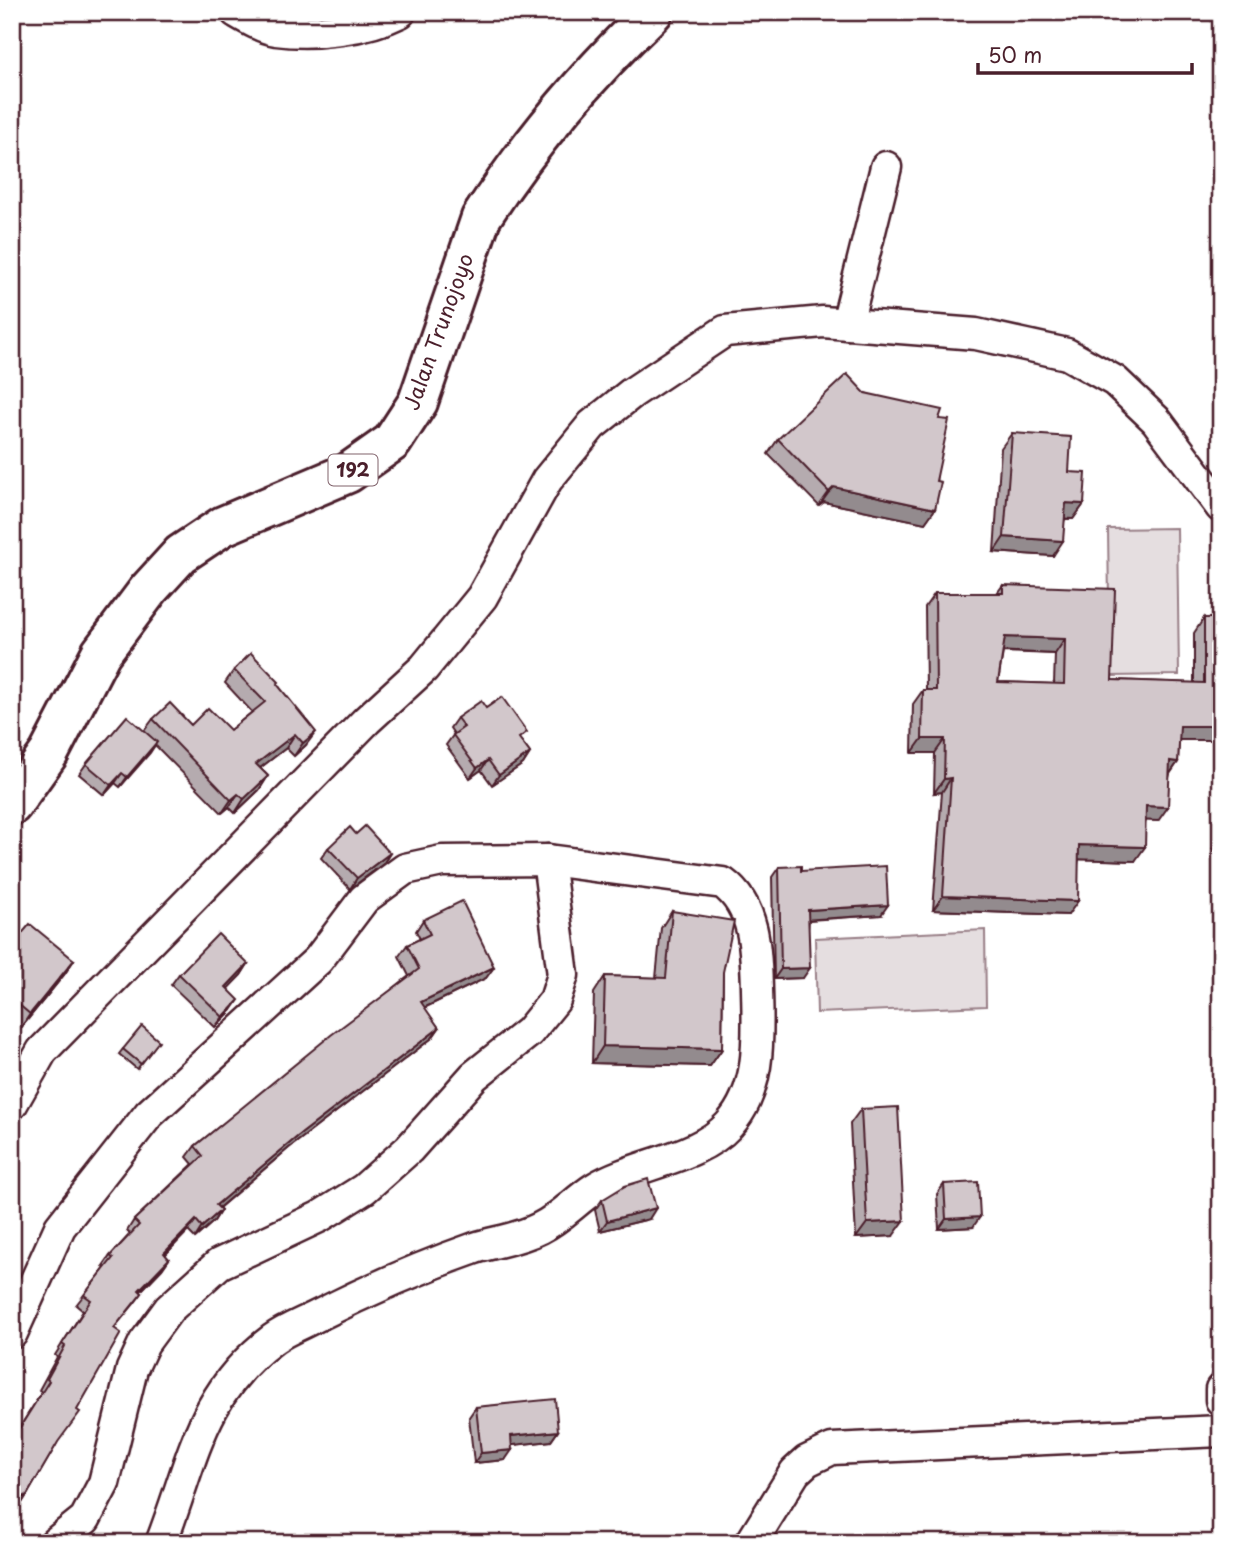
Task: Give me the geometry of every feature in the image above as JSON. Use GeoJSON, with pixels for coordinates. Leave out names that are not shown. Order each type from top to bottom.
{"type":"FeatureCollection","features":[{"type":"Feature","properties":{"kind":"main road","name":"Jalan Trunojoyo"},"geometry":{"type":"LineString","coordinates":[[12,805],[49,753],[101,653],[149,589],[181,554],[223,527],[348,473],[392,442],[418,402],[481,218],[497,192],[608,55],[653,12]]}},
{"type":"Feature","properties":{"kind":"street"},"geometry":{"type":"LineString","coordinates":[[236,12],[274,30],[301,30],[385,20],[401,12]]}},
{"type":"Feature","properties":{"kind":"street"},"geometry":{"type":"LineString","coordinates":[[847,324],[886,167]]}},
{"type":"Feature","properties":{"kind":"street"},"geometry":{"type":"LineString","coordinates":[[12,1104],[42,1051],[367,720],[424,668],[482,597],[547,480],[593,425],[632,393],[725,331],[823,322],[976,334],[1067,354],[1115,380],[1156,420],[1221,507]]}},
{"type":"Feature","properties":{"kind":"street"},"geometry":{"type":"LineString","coordinates":[[55,1543],[85,1519],[104,1483],[132,1369],[144,1343],[169,1309],[219,1264],[319,1217],[364,1189],[409,1149],[474,1076],[529,1032],[555,1000],[563,975],[548,860]]}},
{"type":"Feature","properties":{"kind":"street"},"geometry":{"type":"LineString","coordinates":[[12,1333],[60,1227],[149,1114],[318,960],[364,899],[405,869],[442,862],[548,860],[723,883],[733,891],[749,917],[757,963],[758,1027],[754,1079],[741,1107],[728,1126],[710,1140],[595,1188],[570,1210],[540,1229],[509,1241],[477,1248],[351,1298],[275,1338],[238,1368],[218,1393],[201,1430],[161,1543]]}},
{"type":"Feature","properties":{"kind":"street"},"geometry":{"type":"LineString","coordinates":[[1221,1389],[1221,1400]]}},
{"type":"Feature","properties":{"kind":"street"},"geometry":{"type":"LineString","coordinates":[[751,1543],[795,1472],[807,1461],[832,1449],[1221,1431]]}},
{"type":"Feature","properties":{"kind":"shaded area"},"geometry":{"type":"Polygon","coordinates":[[[1177,528],[1179,675],[1110,676],[1108,529],[1177,528]]]}},
{"type":"Feature","properties":{"kind":"shaded area"},"geometry":{"type":"Polygon","coordinates":[[[985,930],[986,1006],[817,1013],[815,938],[985,930]]]}},
{"type":"Feature","properties":{"kind":"building"},"geometry":{"type":"Polygon","coordinates":[[[847,374],[865,393],[942,410],[939,419],[949,420],[936,481],[941,482],[935,509],[834,487],[829,492],[778,439],[847,374]]]}},
{"type":"Feature","properties":{"kind":"building"},"geometry":{"type":"Polygon","coordinates":[[[1012,433],[1071,437],[1069,472],[1086,473],[1084,504],[1066,503],[1063,541],[1004,537],[1012,433]]]}},
{"type":"Feature","properties":{"kind":"building"},"geometry":{"type":"Polygon","coordinates":[[[1003,585],[1115,589],[1112,680],[1204,683],[1204,618],[1221,618],[1221,726],[1180,726],[1178,762],[1170,761],[1168,807],[1146,806],[1145,847],[1079,845],[1078,901],[943,896],[951,778],[944,779],[945,739],[922,739],[923,690],[936,690],[935,593],[1003,593],[1003,585]],[[1005,637],[998,682],[1064,684],[1065,639],[1005,637]]]}},
{"type":"Feature","properties":{"kind":"building"},"geometry":{"type":"Polygon","coordinates":[[[251,653],[279,682],[277,684],[316,732],[303,743],[295,734],[256,764],[268,776],[244,799],[238,794],[231,800],[153,719],[170,703],[191,725],[208,708],[230,730],[265,702],[234,670],[251,653]]]}},
{"type":"Feature","properties":{"kind":"building"},"geometry":{"type":"Polygon","coordinates":[[[502,697],[527,732],[519,738],[530,753],[499,775],[488,760],[477,768],[453,735],[464,727],[457,718],[481,701],[486,708],[502,697]]]}},
{"type":"Feature","properties":{"kind":"building"},"geometry":{"type":"Polygon","coordinates":[[[127,716],[157,742],[127,777],[122,773],[111,785],[86,764],[127,716]]]}},
{"type":"Feature","properties":{"kind":"building"},"geometry":{"type":"Polygon","coordinates":[[[365,826],[390,853],[357,878],[328,848],[350,827],[356,834],[365,826]]]}},
{"type":"Feature","properties":{"kind":"building"},"geometry":{"type":"Polygon","coordinates":[[[801,866],[801,871],[886,866],[888,905],[808,910],[810,968],[781,969],[779,867],[801,866]]]}},
{"type":"Feature","properties":{"kind":"building"},"geometry":{"type":"Polygon","coordinates":[[[462,901],[494,967],[421,1002],[439,1028],[297,1137],[216,1205],[221,1210],[202,1227],[196,1220],[164,1253],[169,1259],[139,1290],[142,1293],[114,1328],[121,1333],[77,1410],[80,1412],[58,1442],[27,1495],[12,1503],[12,1440],[49,1381],[47,1379],[65,1346],[62,1344],[91,1300],[84,1295],[113,1258],[110,1256],[139,1225],[134,1220],[203,1156],[195,1146],[331,1035],[419,969],[407,945],[430,934],[423,920],[462,901]]]}},
{"type":"Feature","properties":{"kind":"building"},"geometry":{"type":"Polygon","coordinates":[[[672,911],[734,921],[723,972],[722,1049],[603,1046],[605,976],[666,978],[672,911]]]}},
{"type":"Feature","properties":{"kind":"building"},"geometry":{"type":"Polygon","coordinates":[[[30,924],[74,960],[30,1014],[12,999],[12,945],[30,924]]]}},
{"type":"Feature","properties":{"kind":"building"},"geometry":{"type":"Polygon","coordinates":[[[218,934],[248,964],[226,987],[239,1000],[223,1017],[179,974],[218,934]]]}},
{"type":"Feature","properties":{"kind":"building"},"geometry":{"type":"Polygon","coordinates":[[[142,1026],[159,1041],[141,1064],[123,1049],[142,1026]]]}},
{"type":"Feature","properties":{"kind":"building"},"geometry":{"type":"Polygon","coordinates":[[[898,1107],[904,1221],[867,1223],[861,1109],[898,1107]]]}},
{"type":"Feature","properties":{"kind":"building"},"geometry":{"type":"Polygon","coordinates":[[[648,1179],[656,1208],[607,1221],[602,1200],[625,1186],[648,1179]]]}},
{"type":"Feature","properties":{"kind":"building"},"geometry":{"type":"Polygon","coordinates":[[[978,1182],[980,1217],[946,1219],[944,1184],[978,1182]]]}},
{"type":"Feature","properties":{"kind":"building"},"geometry":{"type":"Polygon","coordinates":[[[555,1399],[558,1431],[511,1436],[512,1450],[481,1453],[476,1407],[555,1399]]]}}]}
